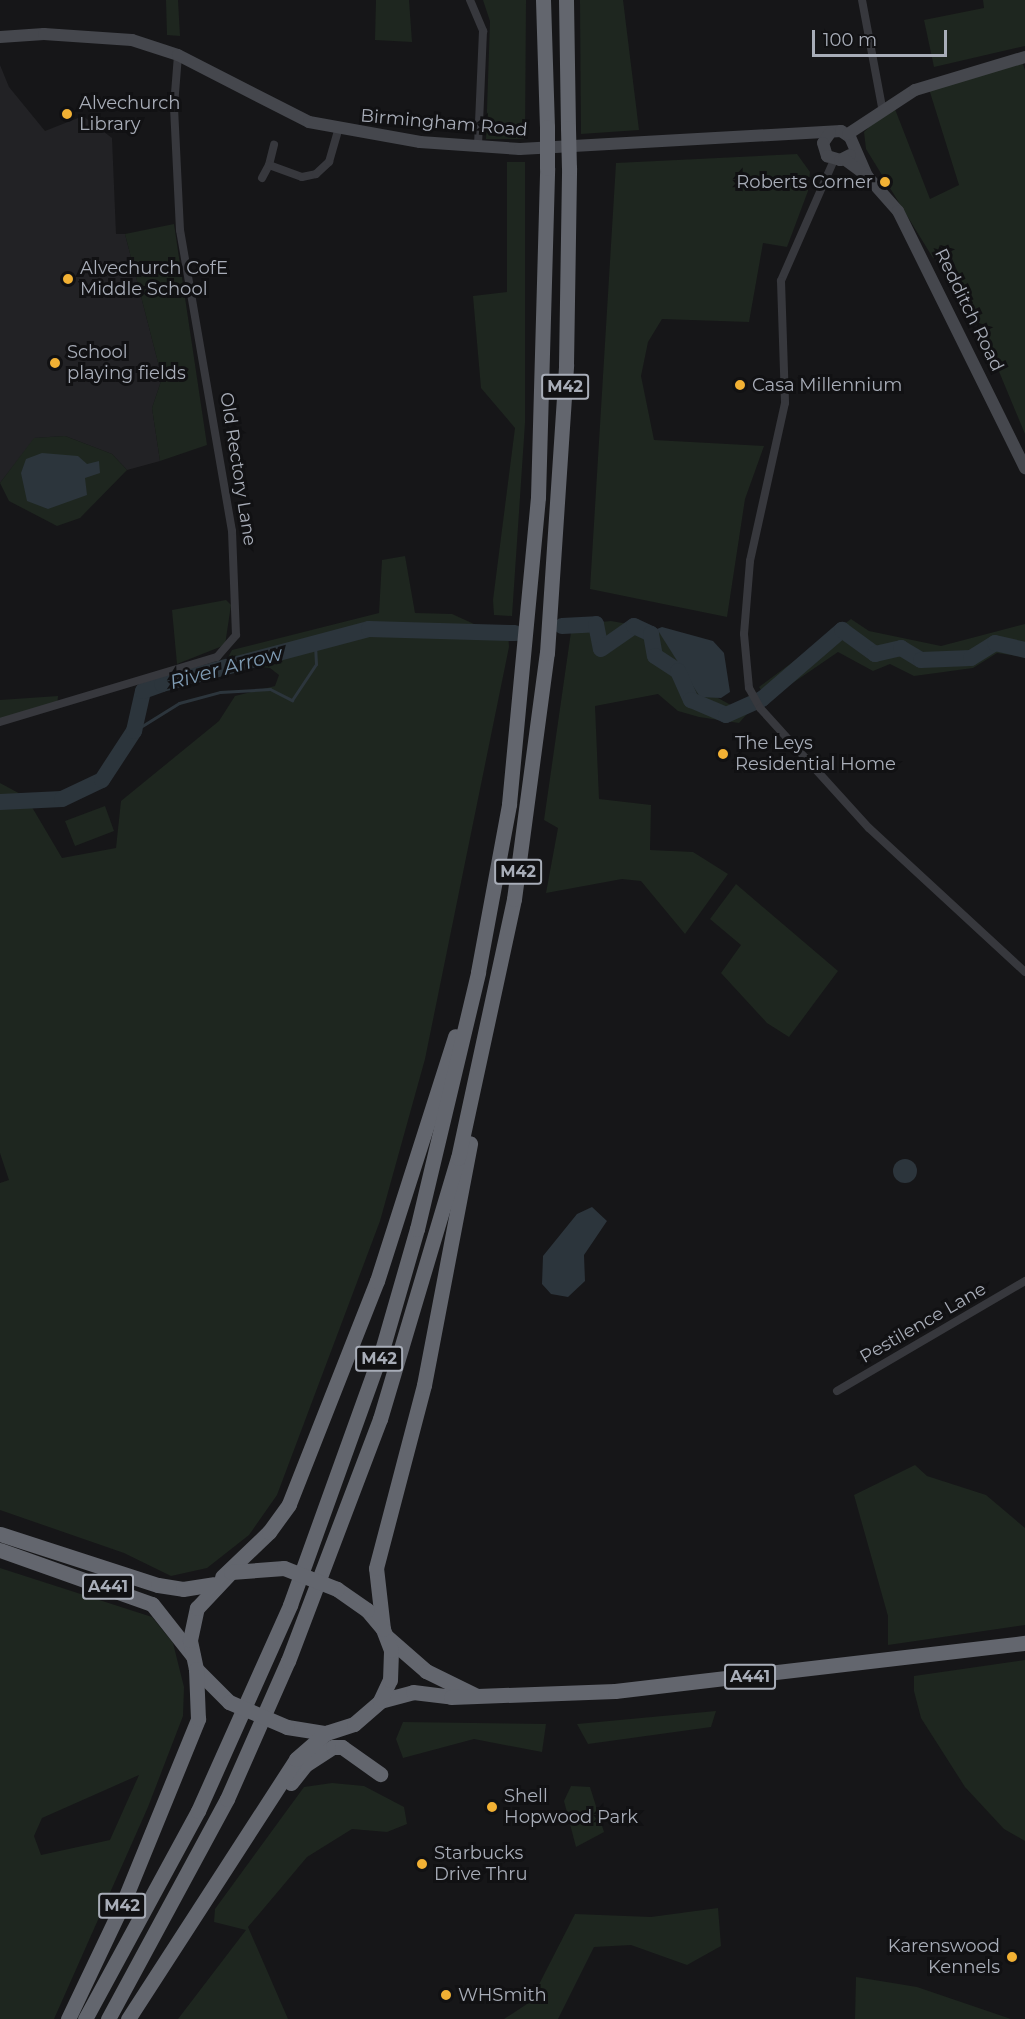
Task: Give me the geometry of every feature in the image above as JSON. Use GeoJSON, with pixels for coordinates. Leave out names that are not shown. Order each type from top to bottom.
{"type":"FeatureCollection","features":[{"type":"Feature","properties":{"kind":"highway","name":"M42"},"geometry":{"type":"LineString","coordinates":[[85,2019],[231,1744],[324,1514],[382,1350],[417,1229],[478,972],[509,804],[526,652],[543,429],[547,127],[543,0]]}},
{"type":"Feature","properties":{"kind":"highway","name":"M42"},"geometry":{"type":"LineString","coordinates":[[108,2019],[227,1799],[339,1535],[423,1281],[475,1089],[514,899],[552,606],[566,365],[569,168],[566,0]]}},
{"type":"Feature","properties":{"kind":"highway","name":"M42"},"geometry":{"type":"LineString","coordinates":[[218,1580],[269,1532],[289,1504],[377,1281],[478,972]]}},
{"type":"Feature","properties":{"kind":"highway","name":"M42"},"geometry":{"type":"LineString","coordinates":[[384,1632],[376,1568],[443,1298],[470,1148],[475,1089]]}},
{"type":"Feature","properties":{"kind":"highway","name":"A441"},"geometry":{"type":"LineString","coordinates":[[0,1534],[158,1585],[183,1589],[218,1580]]}},
{"type":"Feature","properties":{"kind":"highway","name":"A441"},"geometry":{"type":"LineString","coordinates":[[0,1550],[152,1604],[170,1619],[194,1662]]}},
{"type":"Feature","properties":{"kind":"highway"},"geometry":{"type":"LineString","coordinates":[[128,2019],[253,1832],[296,1759],[326,1733],[354,1724],[380,1701],[392,1666],[384,1632],[367,1610],[337,1589],[284,1568],[251,1567],[218,1580],[191,1626],[194,1662],[229,1702],[288,1727],[326,1733]]}},
{"type":"Feature","properties":{"kind":"highway","name":"A441"},"geometry":{"type":"LineString","coordinates":[[384,1632],[426,1671],[475,1695]]}},
{"type":"Feature","properties":{"kind":"highway","name":"A441"},"geometry":{"type":"LineString","coordinates":[[380,1701],[412,1692],[475,1695],[615,1691],[1025,1643]]}},
{"type":"Feature","properties":{"kind":"highway","name":"M42"},"geometry":{"type":"LineString","coordinates":[[68,2019],[123,1903],[198,1719],[194,1662]]}},
{"type":"Feature","properties":{"kind":"highway"},"geometry":{"type":"LineString","coordinates":[[253,1832],[321,1752],[342,1747],[380,1773]]}},
{"type":"Feature","properties":{"kind":"main road","name":"Birmingham Road"},"geometry":{"type":"LineString","coordinates":[[0,37],[44,33],[132,40],[178,55],[283,111],[338,130],[478,147],[830,133],[850,138]]}},
{"type":"Feature","properties":{"kind":"main road"},"geometry":{"type":"LineString","coordinates":[[839,160],[850,138],[882,107],[915,90],[1025,57]]}},
{"type":"Feature","properties":{"kind":"main road"},"geometry":{"type":"LineString","coordinates":[[823,147],[830,133]]}},
{"type":"Feature","properties":{"kind":"main road","name":"Birmingham Road"},"geometry":{"type":"LineString","coordinates":[[797,134],[823,147]]}},
{"type":"Feature","properties":{"kind":"main road","name":"Redditch Road"},"geometry":{"type":"LineString","coordinates":[[850,138],[867,176],[898,211],[922,255],[1025,468]]}},
{"type":"Feature","properties":{"kind":"main road","name":"Redditch Road"},"geometry":{"type":"LineString","coordinates":[[823,147],[839,160],[867,176]]}},
{"type":"Feature","properties":{"kind":"street"},"geometry":{"type":"LineString","coordinates":[[470,0],[483,31],[478,147]]}},
{"type":"Feature","properties":{"kind":"street"},"geometry":{"type":"LineString","coordinates":[[862,0],[882,107]]}},
{"type":"Feature","properties":{"kind":"street","name":"Old Rectory Lane"},"geometry":{"type":"LineString","coordinates":[[0,722],[217,657],[236,635],[232,531],[180,230],[178,55]]}},
{"type":"Feature","properties":{"kind":"street"},"geometry":{"type":"LineString","coordinates":[[269,165],[302,177],[316,174],[332,155],[338,130]]}},
{"type":"Feature","properties":{"kind":"street"},"geometry":{"type":"LineString","coordinates":[[262,178],[269,165],[274,146]]}},
{"type":"Feature","properties":{"kind":"street"},"geometry":{"type":"LineString","coordinates":[[839,160],[780,287],[783,426],[754,528],[745,615],[746,668],[753,697],[760,708],[869,828],[1025,972]]}},
{"type":"Feature","properties":{"kind":"street","name":"Pestilence Lane"},"geometry":{"type":"LineString","coordinates":[[837,1391],[1025,1281]]}},
{"type":"Feature","properties":{"kind":"shaded area"},"geometry":{"type":"Polygon","coordinates":[[[166,0],[178,0],[180,36],[167,35],[166,0]]]}},
{"type":"Feature","properties":{"kind":"shaded area"},"geometry":{"type":"Polygon","coordinates":[[[376,0],[409,0],[412,42],[375,40],[376,0]]]}},
{"type":"Feature","properties":{"kind":"shaded area"},"geometry":{"type":"Polygon","coordinates":[[[483,0],[526,0],[525,139],[486,139],[490,21],[483,0]]]}},
{"type":"Feature","properties":{"kind":"shaded area"},"geometry":{"type":"Polygon","coordinates":[[[580,0],[623,0],[639,130],[581,134],[580,0]]]}},
{"type":"Feature","properties":{"kind":"shaded area"},"geometry":{"type":"Polygon","coordinates":[[[983,0],[1025,0],[1025,46],[934,67],[924,20],[984,8],[983,0]]]}},
{"type":"Feature","properties":{"kind":"shaded area"},"geometry":{"type":"Polygon","coordinates":[[[1022,61],[1025,70],[1025,434],[951,256],[933,258],[866,149],[864,132],[893,104],[930,199],[959,185],[929,89],[1022,61]]]}},
{"type":"Feature","properties":{"kind":"shaded area","name":"Alvechurch CofE Middle School"},"geometry":{"type":"Polygon","coordinates":[[[0,65],[9,87],[45,131],[83,116],[112,138],[116,234],[125,234],[162,378],[152,408],[160,461],[127,470],[112,454],[65,436],[35,438],[0,483],[0,65]]]}},
{"type":"Feature","properties":{"kind":"shaded area"},"geometry":{"type":"Polygon","coordinates":[[[797,154],[810,172],[808,191],[787,247],[763,243],[749,322],[662,319],[648,342],[641,376],[654,440],[764,446],[745,499],[727,617],[590,589],[616,163],[797,154]]]}},
{"type":"Feature","properties":{"kind":"shaded area"},"geometry":{"type":"Polygon","coordinates":[[[507,162],[525,162],[525,423],[512,616],[494,615],[493,600],[515,428],[481,388],[473,296],[507,292],[507,162]]]}},
{"type":"Feature","properties":{"kind":"shaded area"},"geometry":{"type":"Polygon","coordinates":[[[174,224],[207,445],[160,461],[152,408],[162,378],[125,234],[174,224]]]}},
{"type":"Feature","properties":{"kind":"shaded area"},"geometry":{"type":"Polygon","coordinates":[[[65,436],[112,454],[127,470],[80,518],[57,526],[9,501],[0,483],[34,438],[65,436]]]}},
{"type":"Feature","properties":{"kind":"shaded area"},"geometry":{"type":"Polygon","coordinates":[[[42,453],[78,456],[87,464],[99,461],[100,473],[85,478],[87,495],[48,509],[27,501],[21,473],[26,459],[42,453]]]}},
{"type":"Feature","properties":{"kind":"shaded area"},"geometry":{"type":"Polygon","coordinates":[[[405,556],[415,613],[452,614],[485,629],[508,630],[509,647],[425,1059],[380,1221],[277,1495],[249,1535],[207,1568],[171,1576],[124,1553],[0,1510],[0,1183],[9,1180],[0,1153],[0,783],[26,797],[62,858],[116,848],[121,801],[219,721],[235,696],[275,686],[279,675],[270,668],[225,663],[232,650],[379,613],[382,560],[405,556]]]}},
{"type":"Feature","properties":{"kind":"shaded area"},"geometry":{"type":"Polygon","coordinates":[[[226,600],[231,605],[225,645],[177,664],[172,610],[226,600]]]}},
{"type":"Feature","properties":{"kind":"shaded area"},"geometry":{"type":"Polygon","coordinates":[[[851,619],[869,631],[941,646],[1025,624],[1025,657],[997,653],[973,668],[914,676],[890,664],[873,671],[838,652],[768,700],[759,687],[851,619]]]}},
{"type":"Feature","properties":{"kind":"shaded area"},"geometry":{"type":"Polygon","coordinates":[[[611,621],[657,629],[700,688],[747,714],[739,723],[699,717],[678,711],[658,694],[595,706],[599,799],[651,805],[650,850],[693,852],[728,874],[685,934],[641,881],[622,879],[546,893],[558,828],[544,820],[572,625],[611,621]]]}},
{"type":"Feature","properties":{"kind":"shaded area"},"geometry":{"type":"Polygon","coordinates":[[[662,627],[713,641],[724,653],[730,692],[721,698],[700,697],[657,629],[662,627]]]}},
{"type":"Feature","properties":{"kind":"shaded area"},"geometry":{"type":"Polygon","coordinates":[[[58,696],[57,706],[0,720],[0,700],[58,696]]]}},
{"type":"Feature","properties":{"kind":"shaded area"},"geometry":{"type":"Polygon","coordinates":[[[105,806],[114,831],[75,846],[65,821],[105,806]]]}},
{"type":"Feature","properties":{"kind":"shaded area"},"geometry":{"type":"Polygon","coordinates":[[[736,884],[838,971],[789,1037],[767,1023],[721,973],[741,945],[710,919],[736,884]]]}},
{"type":"Feature","properties":{"kind":"shaded area"},"geometry":{"type":"Polygon","coordinates":[[[905,1159],[913,1163],[917,1171],[913,1179],[905,1183],[897,1179],[893,1171],[897,1163],[905,1159]]]}},
{"type":"Feature","properties":{"kind":"shaded area"},"geometry":{"type":"Polygon","coordinates":[[[592,1207],[607,1221],[584,1255],[585,1281],[568,1297],[551,1294],[542,1284],[543,1256],[577,1214],[592,1207]]]}},
{"type":"Feature","properties":{"kind":"shaded area"},"geometry":{"type":"Polygon","coordinates":[[[915,1465],[927,1476],[986,1495],[1025,1528],[1025,1625],[888,1645],[888,1616],[854,1495],[915,1465]]]}},
{"type":"Feature","properties":{"kind":"shaded area"},"geometry":{"type":"Polygon","coordinates":[[[0,1568],[152,1617],[173,1643],[184,1687],[183,1716],[148,1807],[54,2019],[0,2019],[0,1568]],[[139,1775],[42,1818],[34,1836],[41,1855],[110,1840],[139,1775]]]}},
{"type":"Feature","properties":{"kind":"shaded area"},"geometry":{"type":"Polygon","coordinates":[[[1025,1660],[1025,1841],[1004,1829],[965,1787],[921,1718],[914,1691],[914,1676],[1025,1660]]]}},
{"type":"Feature","properties":{"kind":"shaded area"},"geometry":{"type":"Polygon","coordinates":[[[716,1711],[711,1727],[588,1744],[577,1724],[716,1711]]]}},
{"type":"Feature","properties":{"kind":"shaded area"},"geometry":{"type":"Polygon","coordinates":[[[403,1722],[546,1724],[542,1752],[474,1739],[403,1758],[396,1739],[403,1722]]]}},
{"type":"Feature","properties":{"kind":"shaded area"},"geometry":{"type":"Polygon","coordinates":[[[332,1783],[364,1786],[404,1807],[407,1824],[387,1832],[352,1829],[307,1857],[248,1927],[288,2019],[178,2019],[246,1930],[214,1922],[215,1909],[304,1787],[332,1783]]]}},
{"type":"Feature","properties":{"kind":"shaded area"},"geometry":{"type":"Polygon","coordinates":[[[571,1786],[590,1787],[604,1832],[576,1847],[564,1801],[571,1786]]]}},
{"type":"Feature","properties":{"kind":"shaded area"},"geometry":{"type":"Polygon","coordinates":[[[718,1908],[721,1946],[687,1965],[631,1945],[594,1947],[558,2019],[504,2019],[530,2002],[575,1914],[651,1917],[718,1908]]]}},
{"type":"Feature","properties":{"kind":"shaded area"},"geometry":{"type":"Polygon","coordinates":[[[856,1977],[917,1987],[1011,2019],[855,2019],[856,1977]]]}},
{"type":"Feature","properties":{"kind":"waterway","name":"River Arrow"},"geometry":{"type":"LineString","coordinates":[[562,626],[596,624],[601,649],[634,626],[651,634],[655,656],[678,671],[691,700],[726,715],[762,699],[842,630],[875,654],[901,648],[921,660],[971,658],[995,643],[1025,650]]}},
{"type":"Feature","properties":{"kind":"waterway","name":"River Arrow"},"geometry":{"type":"LineString","coordinates":[[0,802],[62,799],[102,780],[134,731],[143,691],[162,684],[369,629],[515,633]]}},
{"type":"Feature","properties":{"kind":"waterway"},"geometry":{"type":"LineString","coordinates":[[134,731],[179,703],[220,692],[270,689],[292,700],[316,664],[315,646]]}},
{"type":"Feature","properties":{"kind":"place","name":"Alvechurch Library"},"geometry":{"type":"Point","coordinates":[67,114]}},
{"type":"Feature","properties":{"kind":"place","name":"Roberts Corner"},"geometry":{"type":"Point","coordinates":[885,182]}},
{"type":"Feature","properties":{"kind":"place","name":"Alvechurch CofE Middle School"},"geometry":{"type":"Point","coordinates":[68,279]}},
{"type":"Feature","properties":{"kind":"place","name":"School playing fields"},"geometry":{"type":"Point","coordinates":[55,363]}},
{"type":"Feature","properties":{"kind":"place","name":"Casa Millennium"},"geometry":{"type":"Point","coordinates":[740,385]}},
{"type":"Feature","properties":{"kind":"place","name":"The Leys Residential Home"},"geometry":{"type":"Point","coordinates":[723,754]}},
{"type":"Feature","properties":{"kind":"place","name":"Shell Hopwood Park"},"geometry":{"type":"Point","coordinates":[492,1807]}},
{"type":"Feature","properties":{"kind":"place","name":"Starbucks Drive Thru"},"geometry":{"type":"Point","coordinates":[422,1864]}},
{"type":"Feature","properties":{"kind":"place","name":"Karenswood Kennels"},"geometry":{"type":"Point","coordinates":[1012,1957]}},
{"type":"Feature","properties":{"kind":"place","name":"WHSmith"},"geometry":{"type":"Point","coordinates":[446,1995]}}]}
